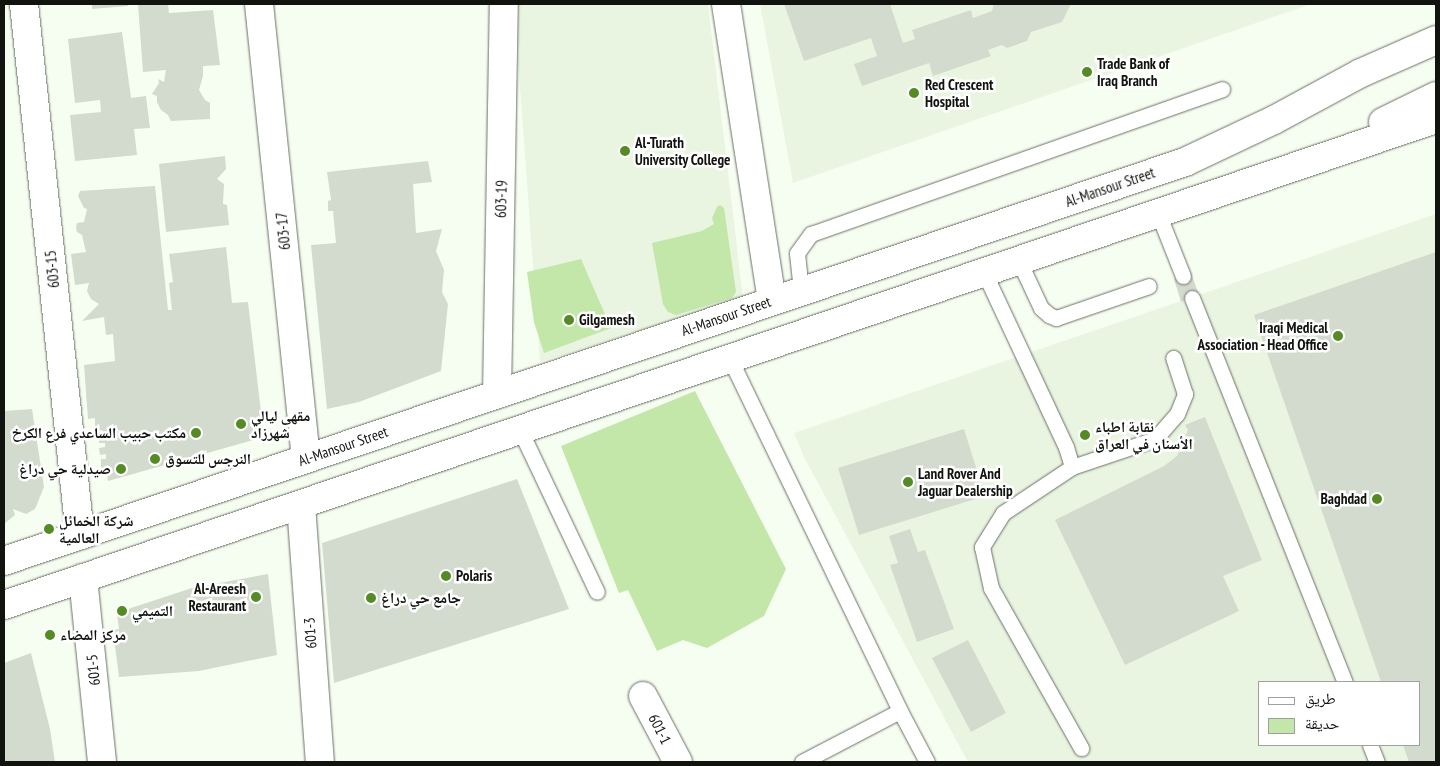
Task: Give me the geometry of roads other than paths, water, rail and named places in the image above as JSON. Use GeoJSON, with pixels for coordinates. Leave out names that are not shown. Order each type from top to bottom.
{"type":"FeatureCollection","features":[{"type":"Feature","properties":{"kind":"main road","name":"603-15"},"geometry":{"type":"LineString","coordinates":[[24,4],[80,535]]}},
{"type":"Feature","properties":{"kind":"main road","name":"603-17"},"geometry":{"type":"LineString","coordinates":[[259,4],[306,458]]}},
{"type":"Feature","properties":{"kind":"main road","name":"603-19"},"geometry":{"type":"LineString","coordinates":[[497,394],[504,4]]}},
{"type":"Feature","properties":{"kind":"main road"},"geometry":{"type":"LineString","coordinates":[[726,4],[772,300]]}},
{"type":"Feature","properties":{"kind":"main road","name":"Al-Mansour Street"},"geometry":{"type":"LineString","coordinates":[[4,561],[1185,162],[1274,120],[1361,73],[1436,40]]}},
{"type":"Feature","properties":{"kind":"main road"},"geometry":{"type":"LineString","coordinates":[[1282,171],[1436,96]]}},
{"type":"Feature","properties":{"kind":"main road"},"geometry":{"type":"LineString","coordinates":[[4,606],[1436,119]]}},
{"type":"Feature","properties":{"kind":"main road","name":"601-3"},"geometry":{"type":"LineString","coordinates":[[301,504],[324,756]]}},
{"type":"Feature","properties":{"kind":"main road","name":"601-5"},"geometry":{"type":"LineString","coordinates":[[83,578],[102,762]]}},
{"type":"Feature","properties":{"kind":"main road","name":"601-1"},"geometry":{"type":"LineString","coordinates":[[643,696],[678,762]]}},
{"type":"Feature","properties":{"kind":"lane"},"geometry":{"type":"LineString","coordinates":[[801,291],[796,253],[811,234],[1222,89]]}},
{"type":"Feature","properties":{"kind":"lane"},"geometry":{"type":"LineString","coordinates":[[1158,213],[1183,276]]}},
{"type":"Feature","properties":{"kind":"lane"},"geometry":{"type":"LineString","coordinates":[[1019,261],[1041,308],[1056,318],[1149,286]]}},
{"type":"Feature","properties":{"kind":"lane"},"geometry":{"type":"LineString","coordinates":[[984,272],[1066,446],[1072,467]]}},
{"type":"Feature","properties":{"kind":"lane"},"geometry":{"type":"LineString","coordinates":[[1192,298],[1345,681]]}},
{"type":"Feature","properties":{"kind":"lane"},"geometry":{"type":"LineString","coordinates":[[1081,748],[991,588],[982,548],[1003,513],[1072,467],[1155,439],[1177,414],[1185,394],[1173,358]]}},
{"type":"Feature","properties":{"kind":"lane"},"geometry":{"type":"LineString","coordinates":[[730,359],[900,711],[927,762]]}},
{"type":"Feature","properties":{"kind":"lane"},"geometry":{"type":"LineString","coordinates":[[520,430],[597,592]]}},
{"type":"Feature","properties":{"kind":"lane"},"geometry":{"type":"LineString","coordinates":[[802,762],[900,711]]}},
{"type":"Feature","properties":{"kind":"lane"},"geometry":{"type":"LineString","coordinates":[[1370,746],[1377,762]]}},
{"type":"Feature","properties":{"kind":"place","name":"Trade Bank of Iraq Branch"},"geometry":{"type":"Point","coordinates":[1087,72]}},
{"type":"Feature","properties":{"kind":"place","name":"Red Crescent Hospital"},"geometry":{"type":"Point","coordinates":[914,93]}},
{"type":"Feature","properties":{"kind":"place","name":"Al-Turath University College"},"geometry":{"type":"Point","coordinates":[625,151]}},
{"type":"Feature","properties":{"kind":"place","name":"Gilgamesh"},"geometry":{"type":"Point","coordinates":[569,320]}},
{"type":"Feature","properties":{"kind":"place","name":"Iraqi Medical Association - Head Office"},"geometry":{"type":"Point","coordinates":[1338,336]}},
{"type":"Feature","properties":{"kind":"place","name":"مقهى ليالي شهرزاد"},"geometry":{"type":"Point","coordinates":[241,424]}},
{"type":"Feature","properties":{"kind":"place","name":"مكتب حبيب الساعدي فرع الكرخ"},"geometry":{"type":"Point","coordinates":[196,433]}},
{"type":"Feature","properties":{"kind":"place","name":"نقابة اطباء الأسنان في العراق"},"geometry":{"type":"Point","coordinates":[1085,435]}},
{"type":"Feature","properties":{"kind":"place","name":"النرجس للتسوق"},"geometry":{"type":"Point","coordinates":[155,459]}},
{"type":"Feature","properties":{"kind":"place","name":"صيدلية حي دراغ"},"geometry":{"type":"Point","coordinates":[121,469]}},
{"type":"Feature","properties":{"kind":"place","name":"Land Rover And Jaguar Dealership"},"geometry":{"type":"Point","coordinates":[908,482]}},
{"type":"Feature","properties":{"kind":"place","name":"Baghdad"},"geometry":{"type":"Point","coordinates":[1377,499]}},
{"type":"Feature","properties":{"kind":"place","name":"شركة الخمائل العالمية"},"geometry":{"type":"Point","coordinates":[49,529]}},
{"type":"Feature","properties":{"kind":"place","name":"Polaris"},"geometry":{"type":"Point","coordinates":[446,576]}},
{"type":"Feature","properties":{"kind":"place","name":"Al-Areesh Restaurant"},"geometry":{"type":"Point","coordinates":[256,597]}},
{"type":"Feature","properties":{"kind":"place","name":"جامع حي دراغ"},"geometry":{"type":"Point","coordinates":[371,598]}},
{"type":"Feature","properties":{"kind":"place","name":"التميمي"},"geometry":{"type":"Point","coordinates":[122,611]}},
{"type":"Feature","properties":{"kind":"place","name":"مركز المضاء"},"geometry":{"type":"Point","coordinates":[50,635]}}]}
